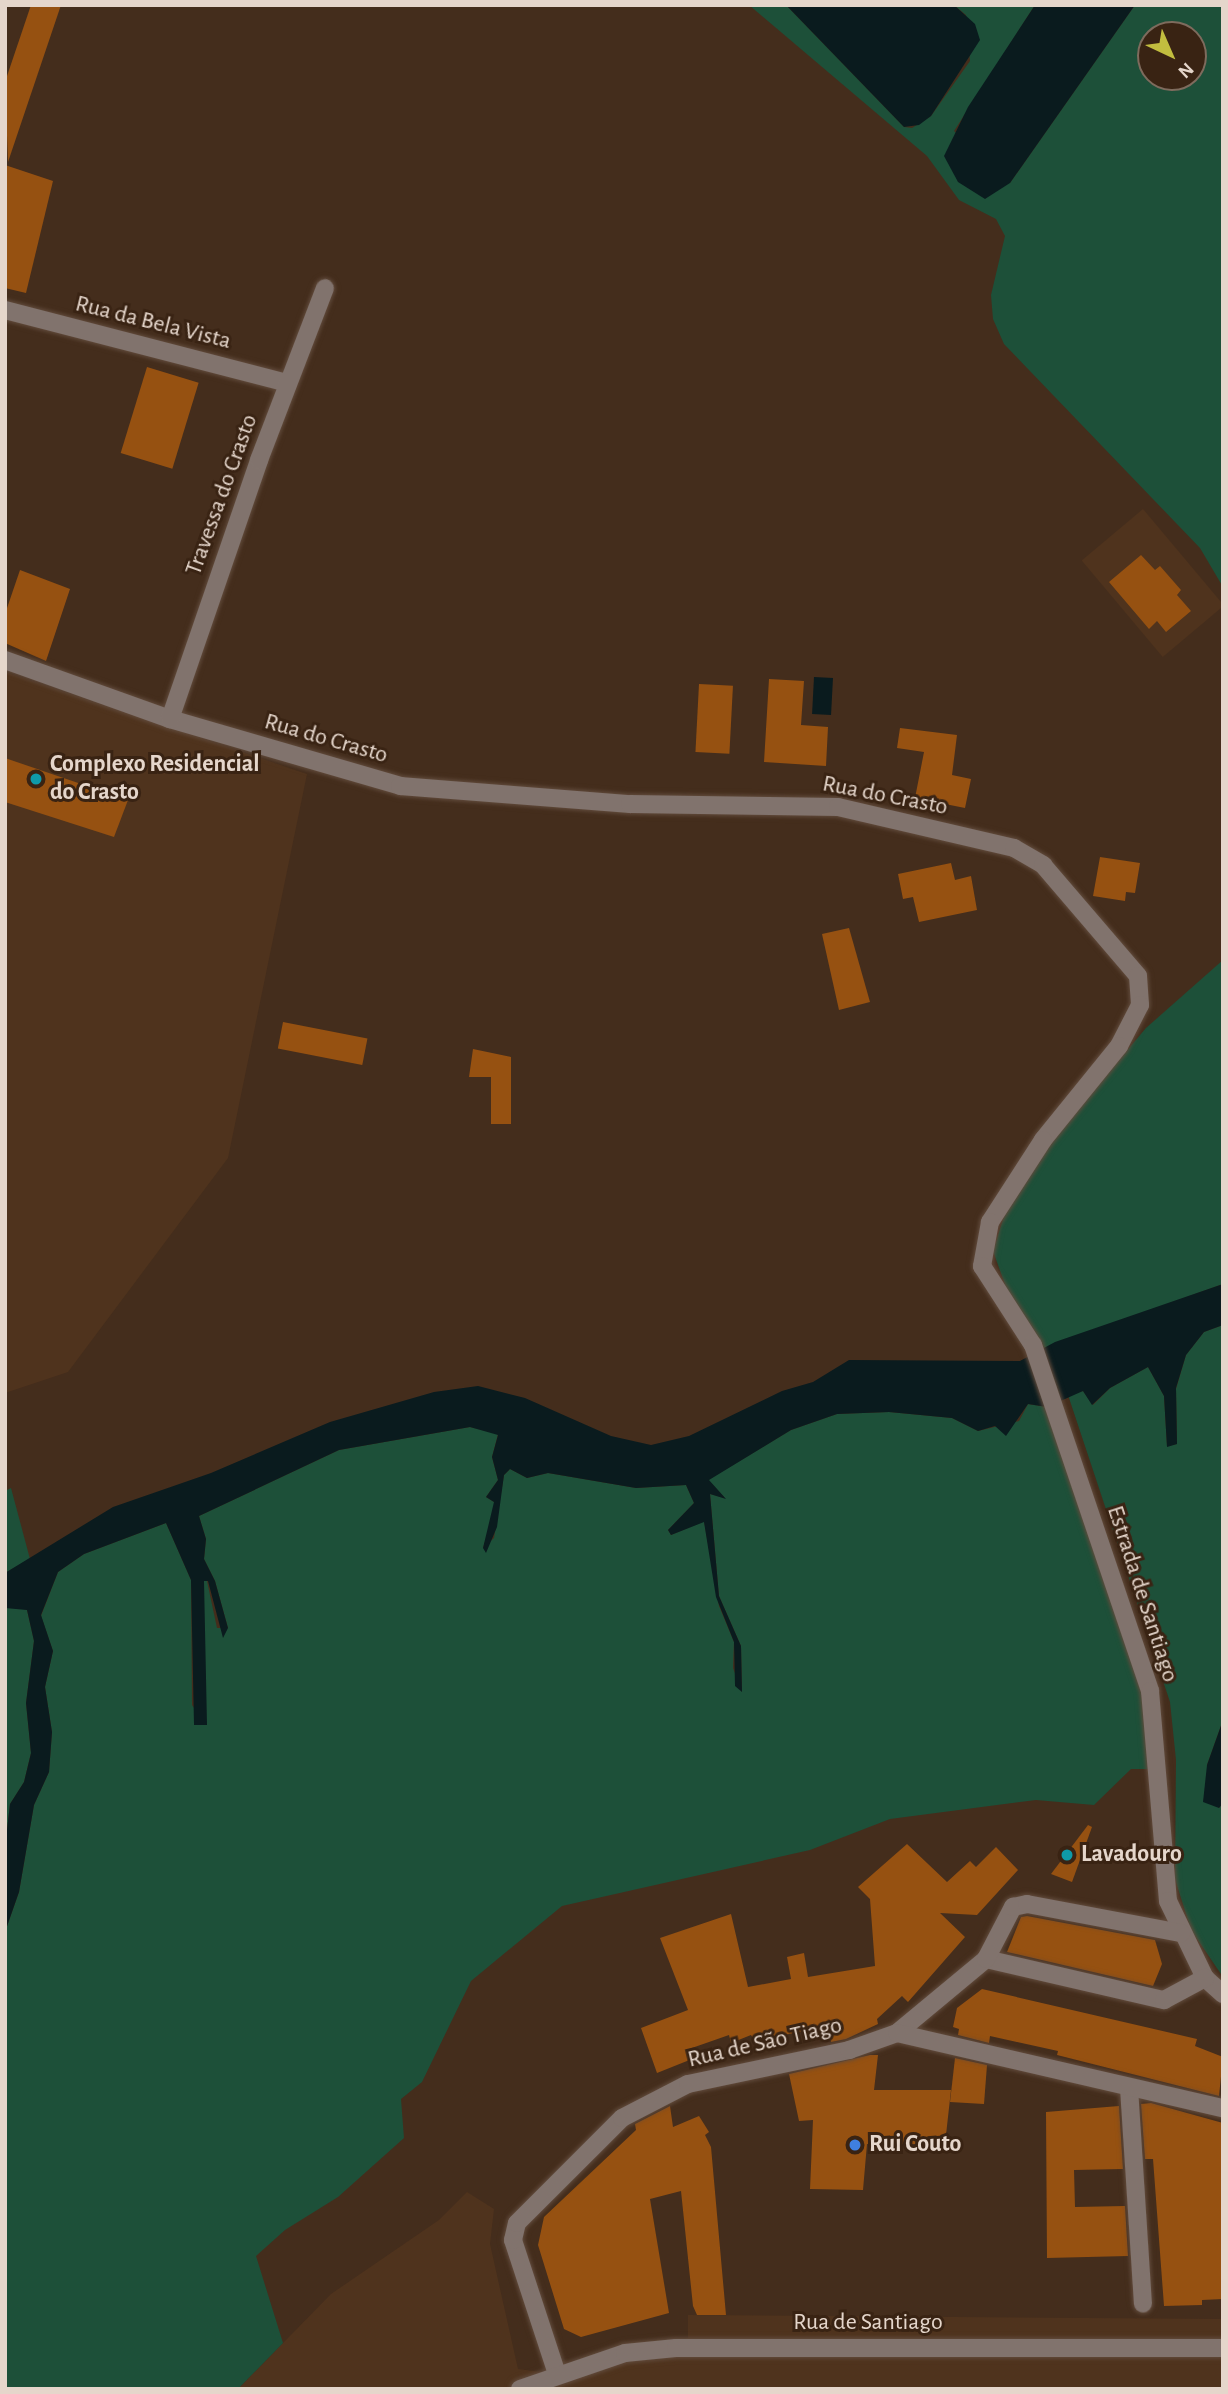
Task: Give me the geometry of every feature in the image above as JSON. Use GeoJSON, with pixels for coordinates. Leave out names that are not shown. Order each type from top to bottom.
{"type":"FeatureCollection","features":[{"type":"Feature","properties":{"kind":"street","name":"Travessa do Crasto"},"geometry":{"type":"LineString","coordinates":[[170,719],[288,383],[325,288]]}},
{"type":"Feature","properties":{"kind":"street","name":"Rua da Bela Vista"},"geometry":{"type":"LineString","coordinates":[[5,310],[288,383]]}},
{"type":"Feature","properties":{"kind":"street","name":"Rua do Crasto"},"geometry":{"type":"LineString","coordinates":[[5,660],[170,719],[400,786],[630,804],[838,807],[1014,848],[1043,865],[1138,975],[1140,1005],[1119,1046],[1043,1140],[990,1222],[982,1266],[1033,1345],[1054,1406]]}},
{"type":"Feature","properties":{"kind":"street","name":"Estrada de Santiago"},"geometry":{"type":"LineString","coordinates":[[1054,1406],[1150,1691],[1161,1794],[1163,1875],[1181,1933],[1205,1978],[1223,1994]]}},
{"type":"Feature","properties":{"kind":"street"},"geometry":{"type":"LineString","coordinates":[[897,2033],[986,1959],[1013,1907],[1027,1904],[1181,1933]]}},
{"type":"Feature","properties":{"kind":"street"},"geometry":{"type":"LineString","coordinates":[[986,1959],[1164,2000],[1205,1978]]}},
{"type":"Feature","properties":{"kind":"street"},"geometry":{"type":"LineString","coordinates":[[897,2033],[1223,2108]]}},
{"type":"Feature","properties":{"kind":"street","name":"Rua de São Tiago"},"geometry":{"type":"LineString","coordinates":[[556,2374],[513,2240],[517,2223],[612,2127],[688,2084],[849,2050],[897,2033]]}},
{"type":"Feature","properties":{"kind":"street"},"geometry":{"type":"LineString","coordinates":[[1129,2088],[1143,2304]]}},
{"type":"Feature","properties":{"kind":"street","name":"Rua de Santiago"},"geometry":{"type":"LineString","coordinates":[[520,2389],[556,2374],[625,2353],[676,2348],[1223,2348]]}},
{"type":"Feature","properties":{"kind":"shaded area"},"geometry":{"type":"Polygon","coordinates":[[[786,5],[954,5],[975,24],[980,40],[931,116],[919,125],[904,127],[786,5]]]}},
{"type":"Feature","properties":{"kind":"shaded area"},"geometry":{"type":"Polygon","coordinates":[[[1035,5],[1135,5],[1010,183],[985,199],[958,182],[944,156],[968,107],[1035,5]]]}},
{"type":"Feature","properties":{"kind":"shaded area"},"geometry":{"type":"Polygon","coordinates":[[[1143,509],[1223,604],[1163,657],[1082,560],[1143,509]]]}},
{"type":"Feature","properties":{"kind":"shaded area"},"geometry":{"type":"Polygon","coordinates":[[[5,672],[307,774],[228,1158],[68,1372],[5,1393],[5,672]]]}},
{"type":"Feature","properties":{"kind":"shaded area"},"geometry":{"type":"Polygon","coordinates":[[[814,677],[833,678],[831,715],[812,714],[814,677]]]}},
{"type":"Feature","properties":{"kind":"shaded area"},"geometry":{"type":"Polygon","coordinates":[[[1223,1284],[1223,1325],[1204,1332],[1186,1355],[1176,1388],[1177,1444],[1167,1447],[1164,1396],[1148,1367],[1110,1388],[1092,1405],[1083,1391],[1047,1407],[1028,1404],[1006,1436],[995,1426],[978,1431],[952,1418],[889,1412],[837,1414],[791,1430],[709,1480],[726,1499],[710,1494],[719,1596],[741,1646],[742,1692],[735,1686],[734,1642],[716,1597],[704,1522],[671,1535],[668,1530],[694,1503],[686,1485],[636,1488],[548,1473],[527,1478],[510,1469],[504,1475],[497,1527],[486,1553],[483,1548],[494,1502],[486,1497],[498,1480],[492,1457],[498,1435],[470,1427],[339,1450],[199,1516],[206,1539],[204,1559],[215,1581],[228,1628],[223,1638],[208,1581],[204,1581],[207,1725],[194,1725],[191,1580],[166,1523],[84,1554],[58,1572],[41,1615],[53,1651],[45,1687],[52,1732],[49,1772],[34,1805],[19,1892],[5,1932],[5,1847],[10,1804],[24,1782],[31,1753],[26,1703],[34,1641],[27,1610],[5,1608],[5,1573],[113,1507],[211,1473],[330,1422],[434,1392],[478,1386],[525,1398],[611,1436],[651,1445],[689,1436],[782,1391],[813,1382],[849,1360],[1020,1361],[1055,1342],[1223,1284]]]}},
{"type":"Feature","properties":{"kind":"shaded area"},"geometry":{"type":"Polygon","coordinates":[[[1223,1720],[1223,1803],[1219,1808],[1203,1802],[1207,1765],[1223,1720]]]}},
{"type":"Feature","properties":{"kind":"shaded area"},"geometry":{"type":"Polygon","coordinates":[[[467,2192],[494,2209],[490,2244],[518,2369],[557,2374],[688,2338],[688,2315],[1223,2319],[1223,2389],[238,2389],[331,2294],[439,2220],[467,2192]]]}},
{"type":"Feature","properties":{"kind":"green space"},"geometry":{"type":"Polygon","coordinates":[[[749,5],[786,5],[904,127],[912,128],[931,116],[970,61],[966,15],[954,5],[1035,5],[954,131],[1010,183],[1135,5],[1223,5],[1223,587],[1200,548],[1004,344],[993,319],[991,295],[1005,236],[996,219],[959,200],[927,156],[749,5]]]}},
{"type":"Feature","properties":{"kind":"green space"},"geometry":{"type":"Polygon","coordinates":[[[1223,960],[1223,1284],[1044,1348],[1007,1290],[993,1251],[1005,1213],[1052,1139],[1146,1028],[1223,960]]]}},
{"type":"Feature","properties":{"kind":"green space"},"geometry":{"type":"Polygon","coordinates":[[[1223,1325],[1223,1720],[1207,1765],[1219,1808],[1223,1803],[1223,1977],[1191,1930],[1175,1879],[1176,1760],[1170,1702],[1068,1395],[1083,1391],[1093,1405],[1110,1388],[1148,1367],[1164,1396],[1167,1446],[1177,1444],[1176,1389],[1186,1355],[1204,1332],[1223,1325]]]}},
{"type":"Feature","properties":{"kind":"green space"},"geometry":{"type":"Polygon","coordinates":[[[1028,1404],[1047,1407],[1144,1688],[1154,1769],[1131,1769],[1094,1805],[1036,1800],[890,1819],[810,1850],[562,1906],[471,1981],[422,2082],[401,2099],[404,2138],[338,2197],[285,2230],[256,2256],[283,2343],[238,2389],[5,2389],[5,1932],[19,1892],[34,1805],[49,1772],[52,1732],[45,1687],[53,1651],[41,1616],[58,1572],[84,1554],[166,1523],[191,1580],[192,1705],[206,1725],[203,1581],[207,1581],[217,1628],[228,1628],[215,1581],[204,1559],[206,1539],[199,1516],[339,1450],[470,1427],[498,1434],[492,1457],[498,1480],[486,1497],[494,1502],[494,1513],[483,1548],[494,1538],[504,1475],[510,1469],[527,1478],[548,1473],[636,1488],[686,1485],[694,1503],[668,1530],[671,1535],[704,1521],[719,1606],[734,1642],[733,1668],[742,1692],[741,1646],[719,1596],[710,1494],[725,1498],[708,1480],[791,1430],[837,1414],[889,1412],[952,1418],[978,1431],[1019,1421],[1028,1404]]]}},
{"type":"Feature","properties":{"kind":"green space"},"geometry":{"type":"Polygon","coordinates":[[[11,1488],[30,1559],[5,1573],[5,1491],[11,1488]]]}},
{"type":"Feature","properties":{"kind":"green space"},"geometry":{"type":"Polygon","coordinates":[[[12,1606],[27,1610],[34,1641],[26,1703],[31,1753],[24,1782],[10,1804],[5,1847],[5,1608],[12,1606]]]}},
{"type":"Feature","properties":{"kind":"building"},"geometry":{"type":"Polygon","coordinates":[[[31,5],[61,5],[8,162],[5,82],[31,5]]]}},
{"type":"Feature","properties":{"kind":"building"},"geometry":{"type":"Polygon","coordinates":[[[5,165],[53,181],[26,293],[5,288],[5,165]]]}},
{"type":"Feature","properties":{"kind":"building"},"geometry":{"type":"Polygon","coordinates":[[[147,367],[199,383],[172,469],[121,453],[147,367]]]}},
{"type":"Feature","properties":{"kind":"building"},"geometry":{"type":"Polygon","coordinates":[[[1141,555],[1155,570],[1160,566],[1181,590],[1177,595],[1191,611],[1166,632],[1157,621],[1149,629],[1109,582],[1141,555]]]}},
{"type":"Feature","properties":{"kind":"building"},"geometry":{"type":"Polygon","coordinates":[[[20,570],[70,589],[46,661],[5,643],[5,614],[20,570]]]}},
{"type":"Feature","properties":{"kind":"building"},"geometry":{"type":"Polygon","coordinates":[[[769,679],[804,681],[801,725],[828,727],[826,766],[764,762],[769,679]]]}},
{"type":"Feature","properties":{"kind":"building"},"geometry":{"type":"Polygon","coordinates":[[[699,684],[733,686],[729,754],[695,752],[699,684]]]}},
{"type":"Feature","properties":{"kind":"building"},"geometry":{"type":"Polygon","coordinates":[[[900,728],[957,735],[952,775],[971,779],[965,808],[915,798],[924,752],[897,748],[900,728]]]}},
{"type":"Feature","properties":{"kind":"building","name":"Complexo Residencial do Crasto"},"geometry":{"type":"Polygon","coordinates":[[[5,758],[128,800],[114,837],[5,802],[5,758]]]}},
{"type":"Feature","properties":{"kind":"building"},"geometry":{"type":"Polygon","coordinates":[[[1100,857],[1140,863],[1135,893],[1126,892],[1125,901],[1093,896],[1100,857]]]}},
{"type":"Feature","properties":{"kind":"building"},"geometry":{"type":"Polygon","coordinates":[[[951,863],[955,880],[971,876],[977,910],[919,922],[913,897],[903,899],[898,874],[951,863]]]}},
{"type":"Feature","properties":{"kind":"building"},"geometry":{"type":"Polygon","coordinates":[[[849,928],[870,1002],[839,1010],[822,934],[849,928]]]}},
{"type":"Feature","properties":{"kind":"building"},"geometry":{"type":"Polygon","coordinates":[[[283,1022],[367,1038],[362,1065],[278,1049],[283,1022]]]}},
{"type":"Feature","properties":{"kind":"building"},"geometry":{"type":"Polygon","coordinates":[[[473,1049],[511,1057],[511,1124],[491,1124],[491,1077],[469,1077],[473,1049]]]}},
{"type":"Feature","properties":{"kind":"building"},"geometry":{"type":"Polygon","coordinates":[[[1088,1825],[1092,1827],[1072,1882],[1051,1874],[1088,1825]]]}},
{"type":"Feature","properties":{"kind":"building"},"geometry":{"type":"Polygon","coordinates":[[[907,1844],[947,1882],[970,1861],[976,1867],[996,1847],[1018,1870],[977,1915],[940,1913],[965,1937],[908,2002],[902,1996],[877,2019],[878,2024],[846,2039],[831,2042],[828,2026],[755,2041],[751,2035],[731,2043],[729,2035],[689,2049],[692,2059],[657,2073],[641,2028],[688,2010],[660,1938],[731,1914],[748,1987],[791,1979],[787,1957],[804,1953],[808,1977],[875,1966],[870,1899],[858,1887],[907,1844]]]}},
{"type":"Feature","properties":{"kind":"building"},"geometry":{"type":"Polygon","coordinates":[[[1021,1917],[1155,1940],[1162,1964],[1153,1986],[1007,1952],[1021,1917]]]}},
{"type":"Feature","properties":{"kind":"building"},"geometry":{"type":"Polygon","coordinates":[[[982,1989],[1197,2039],[1195,2046],[1223,2057],[1219,2096],[1057,2055],[1058,2051],[990,2036],[989,2043],[958,2035],[959,2029],[953,2027],[957,2008],[982,1989]]]}},
{"type":"Feature","properties":{"kind":"building"},"geometry":{"type":"Polygon","coordinates":[[[878,2055],[874,2090],[951,2090],[945,2144],[867,2144],[863,2190],[810,2189],[813,2120],[799,2121],[789,2074],[878,2055]]]}},
{"type":"Feature","properties":{"kind":"building"},"geometry":{"type":"Polygon","coordinates":[[[955,2058],[987,2065],[984,2104],[950,2102],[955,2058]]]}},
{"type":"Feature","properties":{"kind":"building"},"geometry":{"type":"Polygon","coordinates":[[[1151,2103],[1223,2123],[1223,2299],[1202,2300],[1202,2305],[1164,2306],[1153,2159],[1145,2159],[1141,2104],[1151,2103]]]}},
{"type":"Feature","properties":{"kind":"building"},"geometry":{"type":"Polygon","coordinates":[[[670,2106],[673,2127],[699,2116],[709,2132],[705,2135],[711,2147],[726,2315],[697,2315],[693,2306],[681,2191],[650,2199],[669,2313],[581,2337],[564,2329],[538,2245],[544,2217],[636,2130],[635,2124],[670,2106]]]}},
{"type":"Feature","properties":{"kind":"building"},"geometry":{"type":"Polygon","coordinates":[[[1119,2106],[1123,2169],[1074,2170],[1075,2207],[1125,2206],[1128,2256],[1047,2258],[1046,2112],[1119,2106]]]}},
{"type":"Feature","properties":{"kind":"place","name":"Complexo Residencial do Crasto"},"geometry":{"type":"Point","coordinates":[36,779]}},
{"type":"Feature","properties":{"kind":"place","name":"Lavadouro"},"geometry":{"type":"Point","coordinates":[1067,1855]}},
{"type":"Feature","properties":{"kind":"place","name":"Rui Couto"},"geometry":{"type":"Point","coordinates":[855,2145]}}]}
